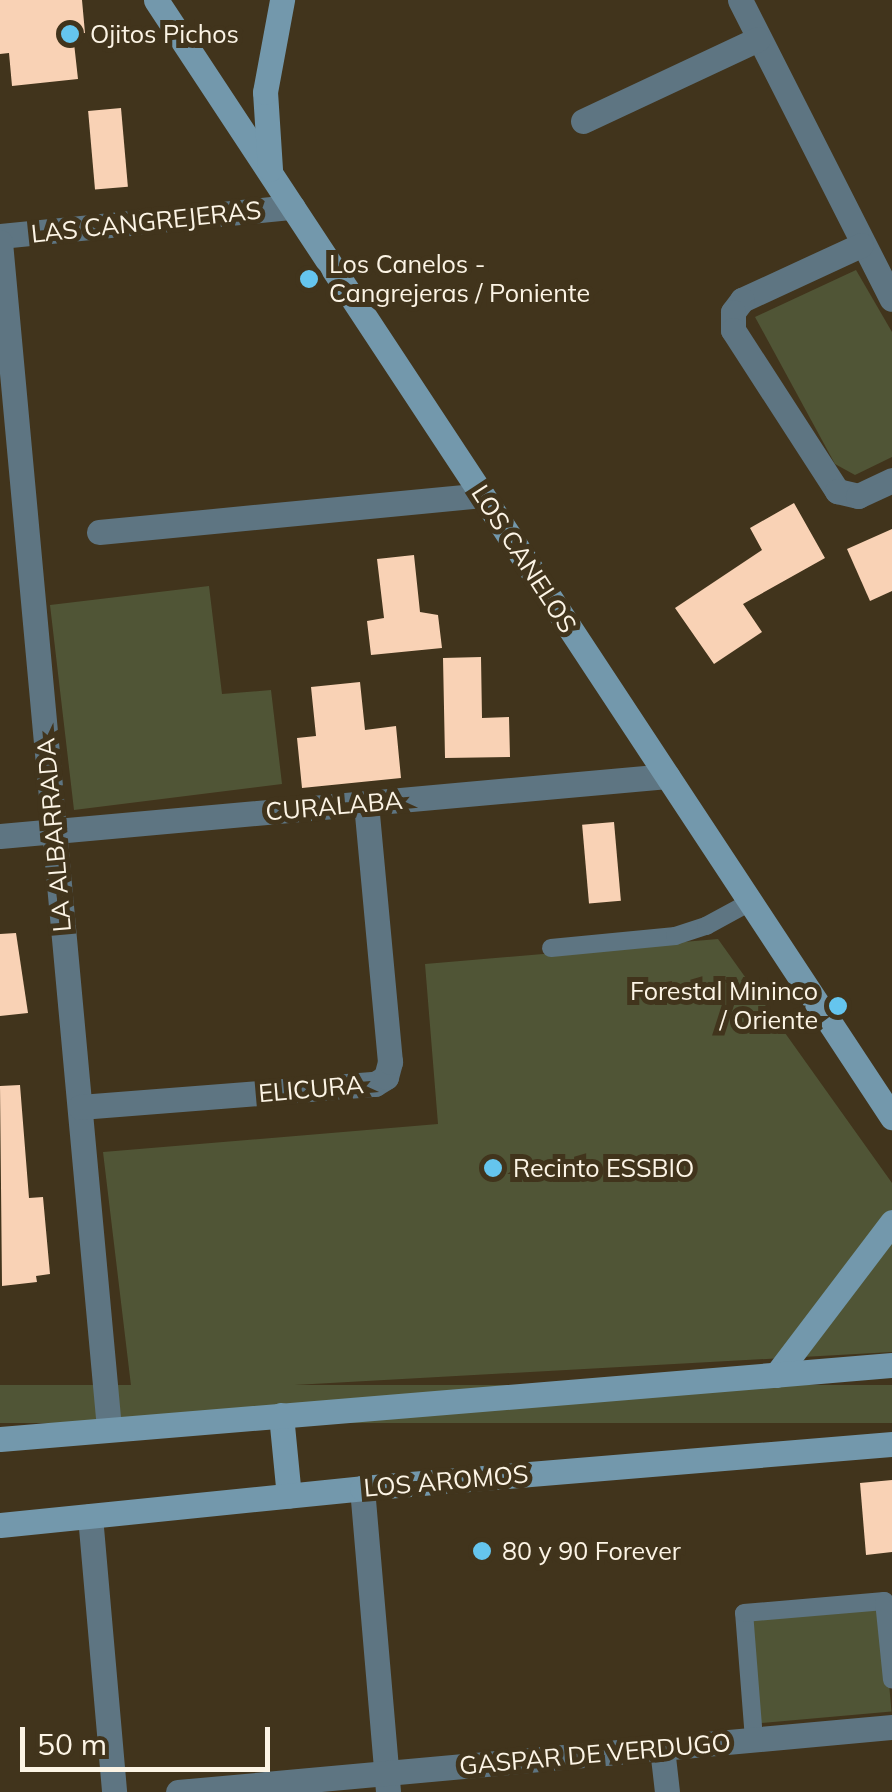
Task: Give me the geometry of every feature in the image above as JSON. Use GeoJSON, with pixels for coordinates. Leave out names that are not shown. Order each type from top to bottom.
{"type":"FeatureCollection","features":[{"type":"Feature","properties":{"kind":"main road","name":"LOS CANELOS"},"geometry":{"type":"LineString","coordinates":[[156,0],[892,1118]]}},
{"type":"Feature","properties":{"kind":"main road"},"geometry":{"type":"LineString","coordinates":[[270,174],[265,92],[282,0]]}},
{"type":"Feature","properties":{"kind":"main road"},"geometry":{"type":"LineString","coordinates":[[776,1375],[892,1222]]}},
{"type":"Feature","properties":{"kind":"main road"},"geometry":{"type":"LineString","coordinates":[[0,1439],[892,1365]]}},
{"type":"Feature","properties":{"kind":"main road"},"geometry":{"type":"LineString","coordinates":[[281,1415],[290,1496]]}},
{"type":"Feature","properties":{"kind":"main road","name":"LOS AROMOS"},"geometry":{"type":"LineString","coordinates":[[0,1524],[362,1488],[892,1444]]}},
{"type":"Feature","properties":{"kind":"street"},"geometry":{"type":"LineString","coordinates":[[740,0],[892,299]]}},
{"type":"Feature","properties":{"kind":"street"},"geometry":{"type":"LineString","coordinates":[[584,122],[758,38]]}},
{"type":"Feature","properties":{"kind":"street","name":"LAS CANGREJERAS"},"geometry":{"type":"LineString","coordinates":[[0,239],[292,208]]}},
{"type":"Feature","properties":{"kind":"street","name":"LA ALBARRADA"},"geometry":{"type":"LineString","coordinates":[[0,239],[109,1429]]}},
{"type":"Feature","properties":{"kind":"street"},"geometry":{"type":"LineString","coordinates":[[861,244],[742,300],[732,320],[738,339],[830,482],[847,496],[858,496],[892,480]]}},
{"type":"Feature","properties":{"kind":"street"},"geometry":{"type":"LineString","coordinates":[[99,532],[482,495]]}},
{"type":"Feature","properties":{"kind":"street","name":"CURALABA"},"geometry":{"type":"LineString","coordinates":[[0,836],[667,776]]}},
{"type":"Feature","properties":{"kind":"street","name":"ELICURA"},"geometry":{"type":"LineString","coordinates":[[80,1107],[375,1084],[386,1077],[390,1062],[366,804]]}},
{"type":"Feature","properties":{"kind":"street"},"geometry":{"type":"LineString","coordinates":[[362,1488],[388,1782]]}},
{"type":"Feature","properties":{"kind":"street"},"geometry":{"type":"LineString","coordinates":[[90,1516],[114,1792]]}},
{"type":"Feature","properties":{"kind":"street","name":"GASPAR DE VERDUGO"},"geometry":{"type":"LineString","coordinates":[[178,1792],[388,1782],[662,1748],[892,1727]]}},
{"type":"Feature","properties":{"kind":"street"},"geometry":{"type":"LineString","coordinates":[[662,1748],[667,1792]]}},
{"type":"Feature","properties":{"kind":"lane"},"geometry":{"type":"LineString","coordinates":[[552,948],[675,936],[706,926],[750,902]]}},
{"type":"Feature","properties":{"kind":"lane"},"geometry":{"type":"LineString","coordinates":[[754,1740],[744,1613],[884,1601],[892,1680]]}},
{"type":"Feature","properties":{"kind":"green space"},"geometry":{"type":"Polygon","coordinates":[[[856,270],[892,332],[892,457],[855,475],[835,464],[755,317],[856,270]]]}},
{"type":"Feature","properties":{"kind":"green space"},"geometry":{"type":"Polygon","coordinates":[[[209,586],[222,694],[271,690],[282,784],[74,810],[50,605],[209,586]]]}},
{"type":"Feature","properties":{"kind":"green space","name":"Recinto ESSBIO"},"geometry":{"type":"Polygon","coordinates":[[[718,939],[892,1183],[892,1352],[132,1394],[103,1152],[438,1124],[425,964],[718,939]]]}},
{"type":"Feature","properties":{"kind":"green space"},"geometry":{"type":"Polygon","coordinates":[[[0,1385],[892,1385],[892,1423],[0,1423],[0,1385]]]}},
{"type":"Feature","properties":{"kind":"green space"},"geometry":{"type":"Polygon","coordinates":[[[882,1603],[891,1712],[755,1724],[746,1615],[882,1603]]]}},
{"type":"Feature","properties":{"kind":"building"},"geometry":{"type":"Polygon","coordinates":[[[0,0],[82,0],[85,33],[73,34],[78,79],[12,86],[9,53],[0,54],[0,0]]]}},
{"type":"Feature","properties":{"kind":"building"},"geometry":{"type":"Polygon","coordinates":[[[121,108],[128,187],[95,190],[88,111],[121,108]]]}},
{"type":"Feature","properties":{"kind":"building"},"geometry":{"type":"Polygon","coordinates":[[[794,503],[825,558],[743,604],[762,632],[714,664],[675,608],[762,550],[750,528],[794,503]]]}},
{"type":"Feature","properties":{"kind":"building"},"geometry":{"type":"Polygon","coordinates":[[[892,529],[892,591],[870,601],[847,549],[892,529]]]}},
{"type":"Feature","properties":{"kind":"building"},"geometry":{"type":"Polygon","coordinates":[[[414,555],[420,612],[438,615],[442,648],[371,655],[367,621],[384,618],[377,559],[414,555]]]}},
{"type":"Feature","properties":{"kind":"building"},"geometry":{"type":"Polygon","coordinates":[[[481,657],[482,718],[509,717],[510,757],[445,758],[443,658],[481,657]]]}},
{"type":"Feature","properties":{"kind":"building"},"geometry":{"type":"Polygon","coordinates":[[[360,682],[365,730],[396,726],[401,778],[302,788],[297,738],[316,736],[311,687],[360,682]]]}},
{"type":"Feature","properties":{"kind":"building"},"geometry":{"type":"Polygon","coordinates":[[[614,822],[621,901],[589,903],[582,825],[614,822]]]}},
{"type":"Feature","properties":{"kind":"building"},"geometry":{"type":"Polygon","coordinates":[[[16,933],[28,1013],[0,1016],[0,934],[16,933]]]}},
{"type":"Feature","properties":{"kind":"building"},"geometry":{"type":"Polygon","coordinates":[[[20,1085],[29,1198],[43,1197],[50,1274],[36,1276],[37,1282],[2,1286],[0,1086],[20,1085]]]}},
{"type":"Feature","properties":{"kind":"building"},"geometry":{"type":"Polygon","coordinates":[[[892,1480],[892,1552],[866,1555],[860,1483],[892,1480]]]}},
{"type":"Feature","properties":{"kind":"place","name":"Ojitos Pichos"},"geometry":{"type":"Point","coordinates":[70,34]}},
{"type":"Feature","properties":{"kind":"place","name":"Los Canelos - Cangrejeras / Poniente"},"geometry":{"type":"Point","coordinates":[309,279]}},
{"type":"Feature","properties":{"kind":"place","name":"Forestal Mininco / Oriente"},"geometry":{"type":"Point","coordinates":[838,1006]}},
{"type":"Feature","properties":{"kind":"place","name":"Recinto ESSBIO"},"geometry":{"type":"Point","coordinates":[493,1168]}},
{"type":"Feature","properties":{"kind":"place","name":"80 y 90 Forever"},"geometry":{"type":"Point","coordinates":[482,1551]}}]}
